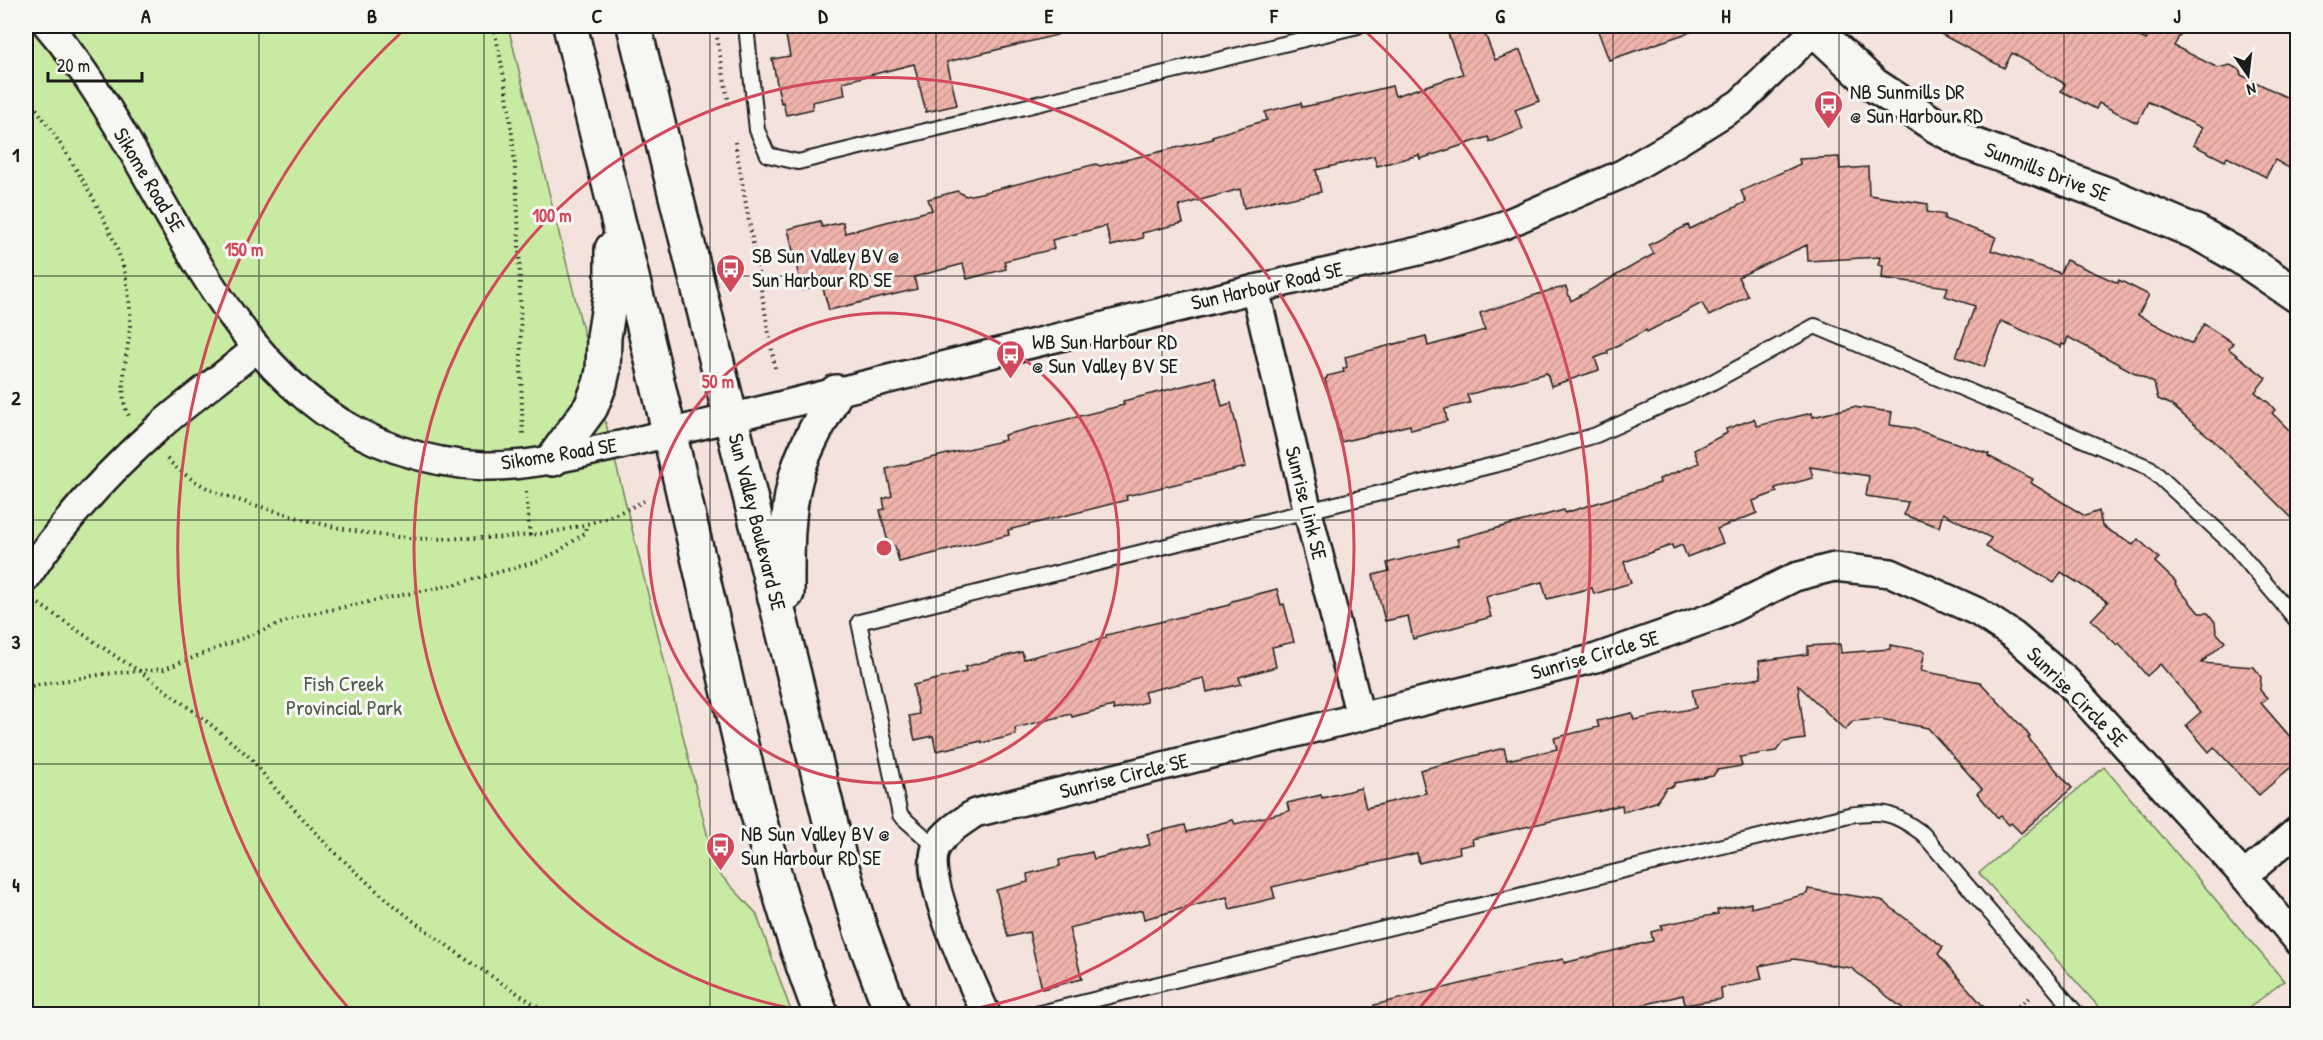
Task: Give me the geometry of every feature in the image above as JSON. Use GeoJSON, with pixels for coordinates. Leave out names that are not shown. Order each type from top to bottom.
{"type":"FeatureCollection","features":[{"type":"Feature","properties":{"kind":"main road"},"geometry":{"type":"LineString","coordinates":[[570,26],[669,433],[758,819],[776,884],[820,1014]]}},
{"type":"Feature","properties":{"kind":"main road","name":"Sun Valley Boulevard SE"},"geometry":{"type":"LineString","coordinates":[[634,26],[845,878],[861,931],[892,1014]]}},
{"type":"Feature","properties":{"kind":"main road","name":"Sunmills Drive SE"},"geometry":{"type":"LineString","coordinates":[[1813,28],[1874,84],[1935,125],[1968,142],[2104,193],[2198,234],[2294,285]]}},
{"type":"Feature","properties":{"kind":"main road"},"geometry":{"type":"LineString","coordinates":[[539,461],[591,406],[600,384],[603,371],[604,336],[612,286],[613,202]]}},
{"type":"Feature","properties":{"kind":"main road"},"geometry":{"type":"LineString","coordinates":[[787,646],[788,523],[796,476],[806,450],[836,392]]}},
{"type":"Feature","properties":{"kind":"street","name":"Sikome Road SE"},"geometry":{"type":"LineString","coordinates":[[48,26],[85,74],[215,290],[257,348],[273,368],[311,403],[335,420],[370,439],[413,455],[452,463],[486,466],[539,461],[669,433]]}},
{"type":"Feature","properties":{"kind":"street","name":"Sun Harbour Road SE"},"geometry":{"type":"LineString","coordinates":[[669,433],[1427,249],[1504,225],[1622,174],[1740,103],[1813,28]]}},
{"type":"Feature","properties":{"kind":"street","name":"Sunrise Link SE"},"geometry":{"type":"LineString","coordinates":[[1255,289],[1360,716]]}},
{"type":"Feature","properties":{"kind":"street"},"geometry":{"type":"LineString","coordinates":[[29,589],[70,518],[129,454],[161,425],[257,348]]}},
{"type":"Feature","properties":{"kind":"street","name":"Sunrise Circle SE"},"geometry":{"type":"LineString","coordinates":[[936,847],[950,831],[975,813],[1596,658],[1718,615],[1795,577],[1834,567],[1891,573],[1978,612],[2013,635],[2067,681],[2244,876],[2298,941]]}},
{"type":"Feature","properties":{"kind":"street"},"geometry":{"type":"LineString","coordinates":[[2244,876],[2298,830]]}},
{"type":"Feature","properties":{"kind":"street"},"geometry":{"type":"LineString","coordinates":[[936,847],[933,864],[936,890],[986,1014]]}},
{"type":"Feature","properties":{"kind":"lane"},"geometry":{"type":"LineString","coordinates":[[746,26],[757,130],[768,155],[798,162],[1358,26]]}},
{"type":"Feature","properties":{"kind":"lane"},"geometry":{"type":"LineString","coordinates":[[2291,26],[2298,28]]}},
{"type":"Feature","properties":{"kind":"lane"},"geometry":{"type":"LineString","coordinates":[[936,847],[900,815],[859,622],[1518,459],[1596,435],[1709,384],[1815,326],[2150,468],[2233,545],[2298,622]]}},
{"type":"Feature","properties":{"kind":"lane"},"geometry":{"type":"LineString","coordinates":[[1036,1014],[1849,815],[1875,811],[1903,819],[1923,834],[2077,1014]]}},
{"type":"Feature","properties":{"kind":"path"},"geometry":{"type":"LineString","coordinates":[[493,26],[508,95],[515,153],[539,461],[530,536]]}},
{"type":"Feature","properties":{"kind":"path"},"geometry":{"type":"LineString","coordinates":[[715,26],[730,113]]}},
{"type":"Feature","properties":{"kind":"path"},"geometry":{"type":"LineString","coordinates":[[26,94],[80,177],[121,259],[130,315],[123,399],[126,412],[131,420]]}},
{"type":"Feature","properties":{"kind":"path"},"geometry":{"type":"LineString","coordinates":[[734,136],[775,368]]}},
{"type":"Feature","properties":{"kind":"path"},"geometry":{"type":"LineString","coordinates":[[163,454],[191,480],[211,491],[327,525],[408,538],[499,539],[530,536],[605,520],[644,501]]}},
{"type":"Feature","properties":{"kind":"path"},"geometry":{"type":"LineString","coordinates":[[26,687],[157,670],[300,616],[456,584],[539,561],[559,552],[585,533],[586,525]]}},
{"type":"Feature","properties":{"kind":"path"},"geometry":{"type":"LineString","coordinates":[[29,589],[210,724],[251,758],[272,785],[327,844],[412,920],[467,960],[549,1014]]}},
{"type":"Feature","properties":{"kind":"path"},"geometry":{"type":"LineString","coordinates":[[2008,1014],[2049,982]]}},
{"type":"Feature","properties":{"kind":"green space","name":"Fish Creek Provincial Park"},"geometry":{"type":"Polygon","coordinates":[[[26,26],[508,26],[716,870],[756,913],[792,1014],[26,1014],[26,26]]]}},
{"type":"Feature","properties":{"kind":"green space"},"geometry":{"type":"Polygon","coordinates":[[[2104,767],[2284,981],[2241,1014],[2105,1014],[1979,873],[2104,767]]]}},
{"type":"Feature","properties":{"kind":"building"},"geometry":{"type":"Polygon","coordinates":[[[784,26],[1056,26],[1057,35],[947,62],[957,105],[926,112],[914,64],[843,82],[845,95],[812,102],[813,109],[786,115],[783,102],[781,103],[772,59],[790,56],[784,26]]]}},
{"type":"Feature","properties":{"kind":"building"},"geometry":{"type":"Polygon","coordinates":[[[1470,26],[1482,26],[1495,60],[1520,50],[1539,101],[1515,110],[1523,129],[1490,142],[1488,137],[1420,159],[1419,155],[1377,166],[1374,156],[1316,170],[1321,192],[1284,200],[1283,198],[1244,208],[1240,189],[1179,206],[1183,223],[1142,233],[1143,238],[1111,246],[1106,226],[1052,240],[1054,249],[1004,261],[1006,269],[967,279],[963,264],[914,277],[917,289],[829,310],[822,285],[802,290],[788,229],[820,221],[822,227],[843,222],[845,233],[932,210],[928,199],[957,191],[966,196],[981,193],[1096,164],[1100,166],[1213,139],[1212,136],[1267,120],[1265,112],[1301,103],[1302,107],[1392,86],[1395,96],[1463,74],[1448,34],[1470,26]]]}},
{"type":"Feature","properties":{"kind":"building"},"geometry":{"type":"Polygon","coordinates":[[[1611,26],[1698,26],[1699,29],[1609,60],[1598,31],[1611,26]]]}},
{"type":"Feature","properties":{"kind":"building"},"geometry":{"type":"Polygon","coordinates":[[[1926,26],[2118,26],[2146,40],[2153,26],[2166,26],[2181,33],[2174,46],[2218,68],[2230,65],[2240,70],[2241,75],[2286,97],[2298,93],[2298,173],[2275,160],[2266,177],[2227,157],[2225,161],[2193,145],[2202,128],[2156,105],[2148,102],[2137,123],[2099,103],[2096,109],[2061,91],[2065,84],[2012,53],[2004,68],[1926,26]]]}},
{"type":"Feature","properties":{"kind":"building"},"geometry":{"type":"Polygon","coordinates":[[[1839,157],[1840,169],[1868,167],[1869,195],[1928,204],[1927,212],[1945,215],[1944,219],[1996,237],[1991,250],[2060,273],[2066,260],[2118,283],[2119,280],[2149,295],[2138,315],[2192,344],[2204,324],[2233,343],[2229,349],[2266,378],[2255,392],[2269,403],[2275,410],[2272,413],[2298,439],[2298,524],[2213,440],[2171,405],[2158,399],[2154,383],[2068,337],[2065,345],[2062,344],[2061,347],[2001,321],[1984,367],[1956,357],[1975,306],[1945,296],[1948,287],[1882,278],[1883,266],[1878,265],[1880,257],[1808,261],[1807,245],[1738,277],[1748,296],[1709,316],[1702,303],[1647,332],[1646,330],[1607,351],[1608,353],[1595,358],[1599,370],[1551,386],[1547,373],[1467,395],[1470,403],[1445,409],[1447,421],[1411,430],[1410,425],[1341,442],[1325,379],[1327,376],[1344,372],[1343,369],[1347,367],[1345,357],[1426,336],[1428,346],[1485,330],[1480,313],[1551,290],[1566,287],[1571,301],[1654,254],[1649,245],[1688,225],[1690,229],[1746,202],[1741,191],[1800,164],[1799,159],[1839,157]]]}},
{"type":"Feature","properties":{"kind":"building"},"geometry":{"type":"Polygon","coordinates":[[[1215,378],[1222,406],[1231,403],[1246,467],[1126,496],[1127,500],[1008,530],[1009,535],[899,562],[895,546],[889,547],[880,510],[885,509],[883,499],[892,496],[886,469],[1005,440],[1004,435],[1124,405],[1123,401],[1215,378]]]}},
{"type":"Feature","properties":{"kind":"building"},"geometry":{"type":"Polygon","coordinates":[[[1853,407],[1892,412],[1890,425],[1911,428],[1989,454],[1988,456],[2033,479],[2031,483],[2085,516],[2099,511],[2102,526],[2133,545],[2138,539],[2159,558],[2155,562],[2176,582],[2175,584],[2199,613],[2208,613],[2215,622],[2216,632],[2225,642],[2201,663],[2254,667],[2261,677],[2260,690],[2267,698],[2261,703],[2298,746],[2298,761],[2259,795],[2214,747],[2209,752],[2186,725],[2201,712],[2160,664],[2147,676],[2119,643],[2117,645],[2091,620],[2108,602],[2061,572],[2054,583],[2018,561],[2017,563],[1986,547],[1991,538],[1943,513],[1939,527],[1904,515],[1908,502],[1866,496],[1869,476],[1810,467],[1813,478],[1775,488],[1777,492],[1753,501],[1757,513],[1717,529],[1723,543],[1687,557],[1682,545],[1673,549],[1672,545],[1624,562],[1631,583],[1594,594],[1592,588],[1547,599],[1542,582],[1495,594],[1486,597],[1491,617],[1413,639],[1408,616],[1385,621],[1373,575],[1389,571],[1387,563],[1459,545],[1457,539],[1564,510],[1565,513],[1660,483],[1659,479],[1699,463],[1694,450],[1727,433],[1726,429],[1754,419],[1757,426],[1812,413],[1813,417],[1853,407]]]}},
{"type":"Feature","properties":{"kind":"building"},"geometry":{"type":"Polygon","coordinates":[[[1277,589],[1281,605],[1284,604],[1294,642],[1272,647],[1276,667],[1239,677],[1241,684],[1207,692],[1204,678],[1144,692],[1147,702],[1114,710],[1113,706],[1072,717],[1071,714],[1015,728],[1016,735],[936,751],[933,736],[915,740],[909,716],[919,714],[913,685],[966,672],[965,667],[997,658],[1022,652],[1024,659],[1106,638],[1106,635],[1229,605],[1232,601],[1277,589]]]}},
{"type":"Feature","properties":{"kind":"building"},"geometry":{"type":"Polygon","coordinates":[[[1840,644],[1841,653],[1890,649],[1890,645],[1925,651],[1921,671],[1980,682],[2025,730],[2030,737],[2028,738],[2072,788],[2021,833],[2001,816],[1998,818],[1977,793],[1982,789],[1928,728],[1881,719],[1853,721],[1845,730],[1798,685],[1805,739],[1783,742],[1776,751],[1740,757],[1742,766],[1717,770],[1713,776],[1674,783],[1674,786],[1666,788],[1656,802],[1623,812],[1622,805],[1472,839],[1473,844],[1459,847],[1460,853],[1419,863],[1417,853],[1272,887],[1275,898],[1230,909],[1227,897],[1144,919],[1142,910],[1069,928],[1082,979],[1042,989],[1029,932],[1008,937],[996,890],[1028,882],[1027,874],[1060,866],[1059,860],[1092,852],[1094,859],[1150,845],[1147,834],[1185,825],[1187,832],[1233,820],[1235,824],[1289,811],[1287,803],[1321,795],[1322,798],[1361,788],[1366,808],[1426,793],[1420,770],[1504,748],[1507,760],[1557,749],[1554,738],[1599,727],[1597,721],[1632,713],[1634,720],[1696,708],[1692,690],[1761,678],[1759,661],[1808,654],[1808,646],[1840,644]]]}},
{"type":"Feature","properties":{"kind":"building"},"geometry":{"type":"Polygon","coordinates":[[[1808,889],[1881,900],[1943,947],[1938,954],[1990,1014],[1910,1014],[1851,968],[1794,959],[1759,966],[1762,979],[1721,988],[1722,999],[1685,1005],[1683,995],[1623,1010],[1625,1014],[1375,1014],[1374,1005],[1563,959],[1564,963],[1653,941],[1651,932],[1662,929],[1661,925],[1718,914],[1717,910],[1751,903],[1751,908],[1807,894],[1808,889]]]}},
{"type":"Feature","properties":{"kind":"place","name":"NB Sunmills DR @ Sun Harbour RD"},"geometry":{"type":"Point","coordinates":[1829,130]}},
{"type":"Feature","properties":{"kind":"place","name":"SB Sun Valley BV @ Sun Harbour RD SE"},"geometry":{"type":"Point","coordinates":[731,294]}},
{"type":"Feature","properties":{"kind":"place","name":"WB Sun Harbour RD @ Sun Valley BV SE"},"geometry":{"type":"Point","coordinates":[1011,380]}},
{"type":"Feature","properties":{"kind":"place","name":"NB Sun Valley BV @ Sun Harbour RD SE"},"geometry":{"type":"Point","coordinates":[720,872]}}]}
